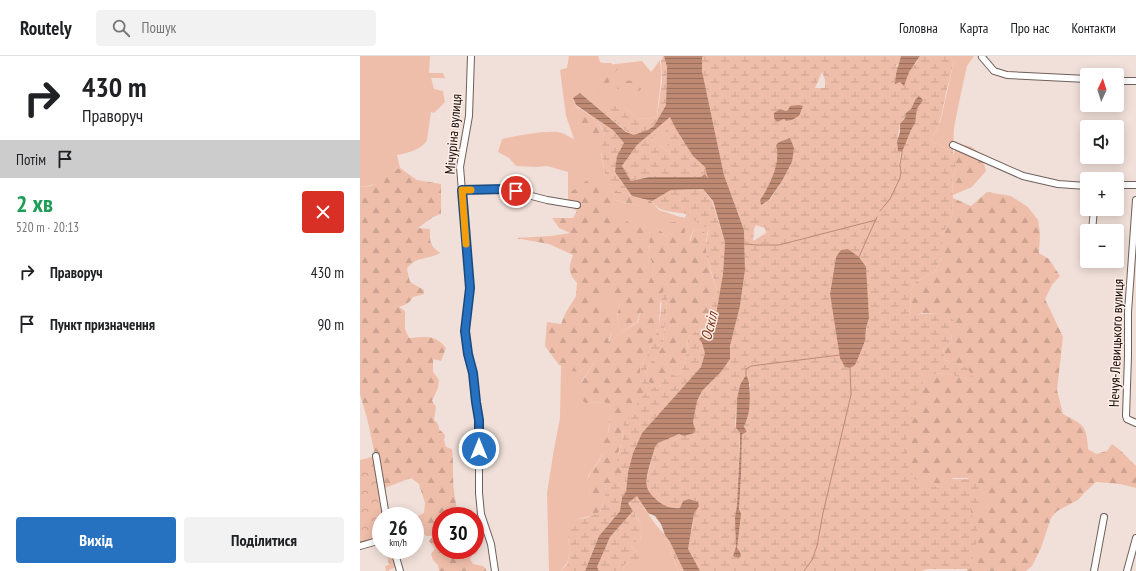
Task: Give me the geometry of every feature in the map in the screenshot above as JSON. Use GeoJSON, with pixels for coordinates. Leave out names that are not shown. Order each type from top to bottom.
{"type":"FeatureCollection","features":[{"type":"Feature","properties":{"kind":"street","name":"Мічуріна вулиця"},"geometry":{"type":"LineString","coordinates":[[471,56],[469,116],[460,167],[470,288],[465,331],[468,354],[473,373],[479,420],[479,493],[481,514],[491,544],[495,571]]}},
{"type":"Feature","properties":{"kind":"street"},"geometry":{"type":"LineString","coordinates":[[982,58],[994,71],[1007,75],[1080,79]]}},
{"type":"Feature","properties":{"kind":"street"},"geometry":{"type":"LineString","coordinates":[[1124,81],[1136,81]]}},
{"type":"Feature","properties":{"kind":"street"},"geometry":{"type":"LineString","coordinates":[[953,145],[1023,176],[1058,184],[1080,186]]}},
{"type":"Feature","properties":{"kind":"street"},"geometry":{"type":"LineString","coordinates":[[1124,185],[1136,185]]}},
{"type":"Feature","properties":{"kind":"street"},"geometry":{"type":"LineString","coordinates":[[462,190],[505,189],[547,200],[577,205]]}},
{"type":"Feature","properties":{"kind":"street","name":"Нечуя-Левицького вулиця"},"geometry":{"type":"LineString","coordinates":[[1136,200],[1128,312],[1126,416],[1127,419],[1136,423]]}},
{"type":"Feature","properties":{"kind":"street"},"geometry":{"type":"LineString","coordinates":[[376,456],[384,507]]}},
{"type":"Feature","properties":{"kind":"street"},"geometry":{"type":"LineString","coordinates":[[1094,571],[1104,517]]}},
{"type":"Feature","properties":{"kind":"street"},"geometry":{"type":"LineString","coordinates":[[1127,571],[1136,538]]}},
{"type":"Feature","properties":{"kind":"street"},"geometry":{"type":"LineString","coordinates":[[360,546],[372,543]]}},
{"type":"Feature","properties":{"kind":"street"},"geometry":{"type":"LineString","coordinates":[[397,559],[400,571]]}},
{"type":"Feature","properties":{"kind":"green space"},"geometry":{"type":"Polygon","coordinates":[[[360,56],[430,56],[429,73],[443,73],[445,78],[431,78],[434,89],[443,91],[445,102],[434,113],[431,112],[427,140],[425,143],[414,150],[397,155],[400,168],[392,171],[377,183],[360,187],[360,56]]]}},
{"type":"Feature","properties":{"kind":"green space"},"geometry":{"type":"Polygon","coordinates":[[[569,56],[598,56],[599,66],[642,61],[651,72],[660,60],[661,82],[657,117],[645,119],[637,118],[623,106],[603,107],[587,99],[580,93],[573,99],[578,111],[599,134],[602,129],[605,133],[601,153],[605,174],[615,200],[685,218],[687,212],[709,226],[707,235],[702,230],[694,229],[689,241],[685,242],[668,234],[666,237],[660,230],[655,229],[649,234],[650,256],[654,270],[647,288],[611,211],[568,194],[568,172],[547,166],[516,166],[509,158],[498,152],[502,139],[541,132],[557,132],[574,139],[566,116],[560,70],[567,68],[569,56]]]}},
{"type":"Feature","properties":{"kind":"green space"},"geometry":{"type":"Polygon","coordinates":[[[588,56],[598,56],[600,62],[611,63],[618,69],[612,75],[623,81],[642,80],[642,75],[645,68],[649,74],[648,80],[639,91],[633,91],[631,88],[624,86],[618,89],[614,87],[614,82],[610,80],[607,88],[609,97],[601,96],[596,86],[605,80],[601,76],[601,71],[592,63],[588,56]]]}},
{"type":"Feature","properties":{"kind":"green space"},"geometry":{"type":"Polygon","coordinates":[[[663,56],[667,67],[666,105],[654,126],[648,130],[635,136],[627,132],[587,99],[603,106],[623,106],[637,118],[645,119],[657,117],[662,81],[661,61],[663,56]]]}},
{"type":"Feature","properties":{"kind":"green space"},"geometry":{"type":"Polygon","coordinates":[[[703,56],[901,56],[899,63],[894,68],[900,63],[915,65],[920,56],[954,56],[941,117],[937,129],[930,140],[953,152],[956,167],[952,180],[952,216],[942,235],[942,256],[935,272],[916,282],[912,288],[909,317],[921,314],[939,313],[954,320],[951,332],[952,342],[943,349],[945,360],[967,367],[973,377],[972,381],[946,373],[924,374],[921,377],[923,386],[910,425],[905,448],[914,479],[944,490],[951,479],[971,479],[979,485],[980,496],[994,498],[981,508],[970,508],[978,534],[970,569],[928,569],[921,571],[700,571],[687,549],[694,514],[699,506],[683,501],[680,508],[674,509],[664,506],[650,494],[646,486],[655,447],[684,407],[695,429],[693,422],[696,403],[702,391],[721,372],[730,359],[730,346],[740,306],[745,270],[744,230],[724,175],[702,71],[703,56]],[[822,72],[815,88],[825,88],[825,80],[822,72]],[[915,99],[911,109],[900,124],[897,141],[901,151],[899,165],[902,150],[915,120],[915,99]],[[780,109],[786,121],[792,120],[799,116],[788,110],[786,111],[780,109]],[[790,138],[779,142],[776,168],[770,184],[760,200],[761,205],[770,200],[792,162],[790,138]],[[756,225],[754,229],[753,241],[766,233],[765,228],[756,225]],[[836,257],[830,294],[840,355],[855,365],[865,341],[866,328],[869,318],[866,284],[836,257]],[[740,384],[736,428],[740,433],[737,505],[735,517],[740,513],[742,434],[749,412],[750,384],[740,384]]]}},
{"type":"Feature","properties":{"kind":"green space"},"geometry":{"type":"Polygon","coordinates":[[[954,56],[974,56],[967,66],[961,93],[954,128],[953,152],[930,140],[941,119],[954,56]]]}},
{"type":"Feature","properties":{"kind":"green space"},"geometry":{"type":"Polygon","coordinates":[[[576,106],[600,125],[602,129],[599,134],[587,137],[576,106]]]}},
{"type":"Feature","properties":{"kind":"green space"},"geometry":{"type":"Polygon","coordinates":[[[582,108],[613,129],[625,144],[615,172],[632,196],[623,192],[617,192],[614,184],[608,185],[601,150],[605,133],[599,124],[582,108]]]}},
{"type":"Feature","properties":{"kind":"green space"},"geometry":{"type":"Polygon","coordinates":[[[670,116],[671,155],[651,140],[670,116]]]}},
{"type":"Feature","properties":{"kind":"green space"},"geometry":{"type":"Polygon","coordinates":[[[670,116],[705,167],[709,182],[701,179],[657,179],[649,177],[631,181],[621,168],[637,145],[670,116]],[[670,117],[651,140],[671,155],[668,147],[665,133],[670,117]]]}},
{"type":"Feature","properties":{"kind":"green space"},"geometry":{"type":"Polygon","coordinates":[[[961,144],[972,147],[982,155],[986,171],[972,187],[953,195],[952,180],[956,167],[954,152],[961,144]]]}},
{"type":"Feature","properties":{"kind":"green space"},"geometry":{"type":"Polygon","coordinates":[[[400,168],[417,180],[441,184],[441,214],[433,217],[418,228],[430,229],[432,245],[440,253],[418,260],[410,265],[407,269],[410,282],[424,290],[424,294],[413,297],[407,304],[399,307],[405,311],[405,329],[409,338],[434,338],[446,348],[441,361],[433,359],[433,372],[439,380],[438,388],[432,401],[436,407],[434,420],[438,424],[439,429],[445,435],[444,440],[446,447],[452,449],[453,486],[456,507],[432,507],[432,536],[426,536],[424,534],[425,503],[419,484],[411,478],[382,489],[368,422],[360,394],[360,187],[371,186],[381,180],[385,174],[400,168]]]}},
{"type":"Feature","properties":{"kind":"green space"},"geometry":{"type":"Polygon","coordinates":[[[592,177],[608,194],[612,201],[611,211],[623,217],[631,226],[631,234],[639,225],[647,230],[647,286],[654,270],[650,256],[649,234],[655,228],[660,230],[666,237],[668,234],[668,223],[674,222],[681,223],[685,229],[685,241],[690,241],[694,229],[702,230],[707,235],[707,256],[717,291],[712,300],[710,326],[698,329],[688,338],[686,359],[680,373],[677,377],[667,376],[657,389],[649,382],[646,370],[663,346],[667,300],[671,291],[660,303],[659,326],[640,368],[640,380],[647,387],[647,391],[641,398],[634,416],[628,419],[623,427],[622,444],[618,453],[625,473],[625,487],[620,486],[617,481],[610,484],[606,483],[605,498],[600,512],[593,515],[589,513],[588,510],[590,491],[588,478],[602,455],[600,442],[609,432],[611,407],[605,402],[586,403],[578,398],[582,382],[599,355],[580,372],[572,371],[559,365],[545,346],[547,322],[561,324],[566,312],[576,296],[577,283],[570,273],[570,264],[573,255],[549,244],[515,238],[551,236],[570,233],[559,228],[552,218],[573,218],[577,211],[568,203],[568,194],[592,177]],[[598,296],[591,299],[601,307],[612,322],[612,332],[608,342],[638,322],[641,310],[637,322],[620,331],[617,316],[620,304],[612,297],[598,296]]]}},
{"type":"Feature","properties":{"kind":"green space"},"geometry":{"type":"Polygon","coordinates":[[[614,184],[618,192],[623,192],[651,201],[660,211],[615,200],[608,185],[614,184]]]}},
{"type":"Feature","properties":{"kind":"green space"},"geometry":{"type":"Polygon","coordinates":[[[703,189],[712,201],[725,242],[720,298],[713,332],[707,336],[702,336],[705,353],[701,367],[642,433],[633,453],[628,472],[626,492],[622,497],[620,511],[599,536],[585,571],[560,571],[567,565],[570,552],[568,538],[572,525],[578,519],[600,512],[605,498],[606,483],[610,484],[615,474],[617,474],[617,481],[620,486],[625,487],[625,473],[617,462],[622,444],[623,427],[625,419],[635,415],[637,409],[636,399],[641,398],[647,391],[647,387],[640,380],[640,368],[659,326],[663,291],[672,283],[671,291],[667,300],[663,346],[646,370],[649,382],[657,389],[667,376],[672,374],[677,377],[680,373],[686,359],[688,338],[698,329],[710,326],[712,300],[717,291],[707,257],[706,245],[709,227],[701,226],[687,214],[660,209],[651,201],[671,190],[703,189]]]}},
{"type":"Feature","properties":{"kind":"green space"},"geometry":{"type":"Polygon","coordinates":[[[987,192],[1011,196],[1028,207],[1038,220],[1040,233],[1039,253],[1049,259],[1060,276],[1052,285],[1045,299],[1063,337],[1057,390],[1063,414],[1076,421],[1083,427],[1087,435],[1088,449],[1096,454],[1107,451],[1112,444],[1136,466],[1136,488],[1120,484],[1096,482],[1078,500],[1057,511],[1051,518],[1041,548],[1032,566],[1026,571],[967,571],[965,563],[966,521],[977,485],[967,478],[953,478],[946,490],[928,490],[914,479],[903,454],[920,376],[930,369],[937,374],[946,373],[972,381],[967,367],[945,360],[943,349],[952,342],[951,332],[938,313],[922,313],[909,318],[912,288],[916,282],[935,272],[942,257],[941,237],[952,216],[953,198],[971,206],[987,192]]]}},
{"type":"Feature","properties":{"kind":"green space"},"geometry":{"type":"Polygon","coordinates":[[[598,296],[612,296],[620,304],[617,316],[620,331],[637,322],[609,342],[612,332],[590,298],[598,296]]]}},
{"type":"Feature","properties":{"kind":"green space"},"geometry":{"type":"Polygon","coordinates":[[[602,351],[582,381],[586,403],[605,402],[611,407],[608,434],[601,457],[588,476],[590,489],[589,513],[593,515],[578,519],[568,539],[570,552],[567,563],[560,571],[549,571],[547,493],[560,418],[561,366],[580,372],[602,351]]]}},
{"type":"Feature","properties":{"kind":"green space"},"geometry":{"type":"Polygon","coordinates":[[[376,456],[384,507],[372,507],[372,541],[360,545],[360,460],[376,456]]]}},
{"type":"Feature","properties":{"kind":"green space"},"geometry":{"type":"Polygon","coordinates":[[[637,496],[643,504],[635,508],[635,515],[642,525],[640,542],[631,542],[631,546],[637,552],[642,561],[633,565],[629,562],[624,565],[623,571],[599,571],[597,567],[610,537],[633,511],[628,502],[637,496]]]}},
{"type":"Feature","properties":{"kind":"green space"},"geometry":{"type":"Polygon","coordinates":[[[643,504],[644,508],[656,525],[665,535],[678,571],[623,571],[624,565],[629,562],[637,552],[631,546],[631,540],[640,542],[642,525],[635,514],[635,508],[643,504]]]}},
{"type":"Feature","properties":{"kind":"green space"},"geometry":{"type":"Polygon","coordinates":[[[665,535],[670,542],[684,571],[678,571],[665,535]]]}},
{"type":"Feature","properties":{"kind":"green space"},"geometry":{"type":"Polygon","coordinates":[[[432,537],[432,545],[429,541],[432,537]]]}},
{"type":"Feature","properties":{"kind":"green space"},"geometry":{"type":"Polygon","coordinates":[[[388,559],[397,559],[399,566],[386,571],[385,566],[389,565],[388,559]]]}},
{"type":"Feature","properties":{"kind":"green space"},"geometry":{"type":"Polygon","coordinates":[[[470,559],[473,564],[483,566],[486,571],[439,571],[438,565],[433,560],[470,559]]]}},
{"type":"Feature","properties":{"kind":"shaded area"},"geometry":{"type":"Polygon","coordinates":[[[664,56],[703,56],[702,71],[724,175],[744,230],[745,270],[740,306],[730,346],[730,359],[721,372],[702,391],[697,401],[693,422],[695,429],[694,433],[684,436],[679,434],[658,443],[655,447],[646,483],[650,494],[659,502],[667,506],[680,508],[683,501],[689,499],[698,502],[699,506],[694,514],[688,549],[700,571],[684,571],[665,535],[661,524],[655,516],[648,513],[637,496],[628,503],[633,511],[610,537],[597,567],[599,571],[585,571],[599,536],[620,511],[622,497],[626,492],[628,472],[633,453],[642,433],[701,367],[705,353],[699,339],[702,336],[707,336],[713,332],[723,274],[725,242],[713,201],[703,189],[671,190],[652,201],[632,196],[615,172],[617,156],[624,143],[613,130],[576,105],[573,98],[580,93],[626,132],[634,135],[654,126],[666,105],[667,67],[664,56]],[[670,117],[637,145],[622,166],[631,181],[649,177],[701,177],[705,174],[708,179],[705,167],[693,156],[670,117]]]}},
{"type":"Feature","properties":{"kind":"shaded area"},"geometry":{"type":"Polygon","coordinates":[[[901,56],[920,56],[909,72],[904,86],[900,82],[895,84],[901,56]]]}},
{"type":"Feature","properties":{"kind":"shaded area"},"geometry":{"type":"Polygon","coordinates":[[[919,96],[923,100],[917,109],[915,123],[902,152],[898,151],[897,141],[900,132],[900,124],[905,118],[906,113],[911,109],[915,100],[919,96]]]}},
{"type":"Feature","properties":{"kind":"shaded area"},"geometry":{"type":"Polygon","coordinates":[[[790,106],[803,106],[799,116],[792,120],[786,121],[784,119],[777,122],[774,118],[774,113],[780,109],[786,111],[790,106]]]}},
{"type":"Feature","properties":{"kind":"shaded area"},"geometry":{"type":"Polygon","coordinates":[[[790,138],[794,148],[792,162],[782,181],[769,200],[761,205],[760,200],[771,181],[776,166],[776,145],[779,142],[790,138]]]}},
{"type":"Feature","properties":{"kind":"shaded area"},"geometry":{"type":"Polygon","coordinates":[[[848,249],[859,257],[866,267],[869,318],[866,328],[865,341],[855,365],[850,368],[845,367],[840,358],[830,294],[836,257],[841,250],[848,249]]]}},
{"type":"Feature","properties":{"kind":"shaded area"},"geometry":{"type":"Polygon","coordinates":[[[746,375],[748,378],[750,403],[749,413],[744,427],[747,432],[742,434],[739,509],[741,514],[737,548],[741,556],[739,558],[733,556],[736,547],[735,517],[740,445],[740,433],[736,428],[737,399],[740,385],[746,375]]]}},
{"type":"Feature","properties":{"kind":"waterway"},"geometry":{"type":"LineString","coordinates":[[880,211],[890,199],[900,178],[902,152]]}},
{"type":"Feature","properties":{"kind":"waterway"},"geometry":{"type":"LineString","coordinates":[[859,257],[877,217]]}},
{"type":"Feature","properties":{"kind":"waterway"},"geometry":{"type":"LineString","coordinates":[[744,244],[779,245],[876,220]]}},
{"type":"Feature","properties":{"kind":"waterway"},"geometry":{"type":"LineString","coordinates":[[746,375],[746,369],[751,366],[840,355]]}},
{"type":"Feature","properties":{"kind":"waterway"},"geometry":{"type":"LineString","coordinates":[[804,571],[812,560],[817,546],[823,513],[851,395],[850,368]]}},
{"type":"Feature","properties":{"kind":"slow traffic"},"geometry":{"type":"LineString","coordinates":[[466,244],[462,190],[471,190]]}},
{"type":"Feature","properties":{"kind":"route"},"geometry":{"type":"LineString","coordinates":[[479,449],[479,420],[473,373],[468,354],[465,331],[470,288],[462,190],[505,189],[516,191]]}},
{"type":"Feature","properties":{"kind":"water label","name":"Оскіл"},"geometry":{"type":"Point","coordinates":[709,326]}}]}
